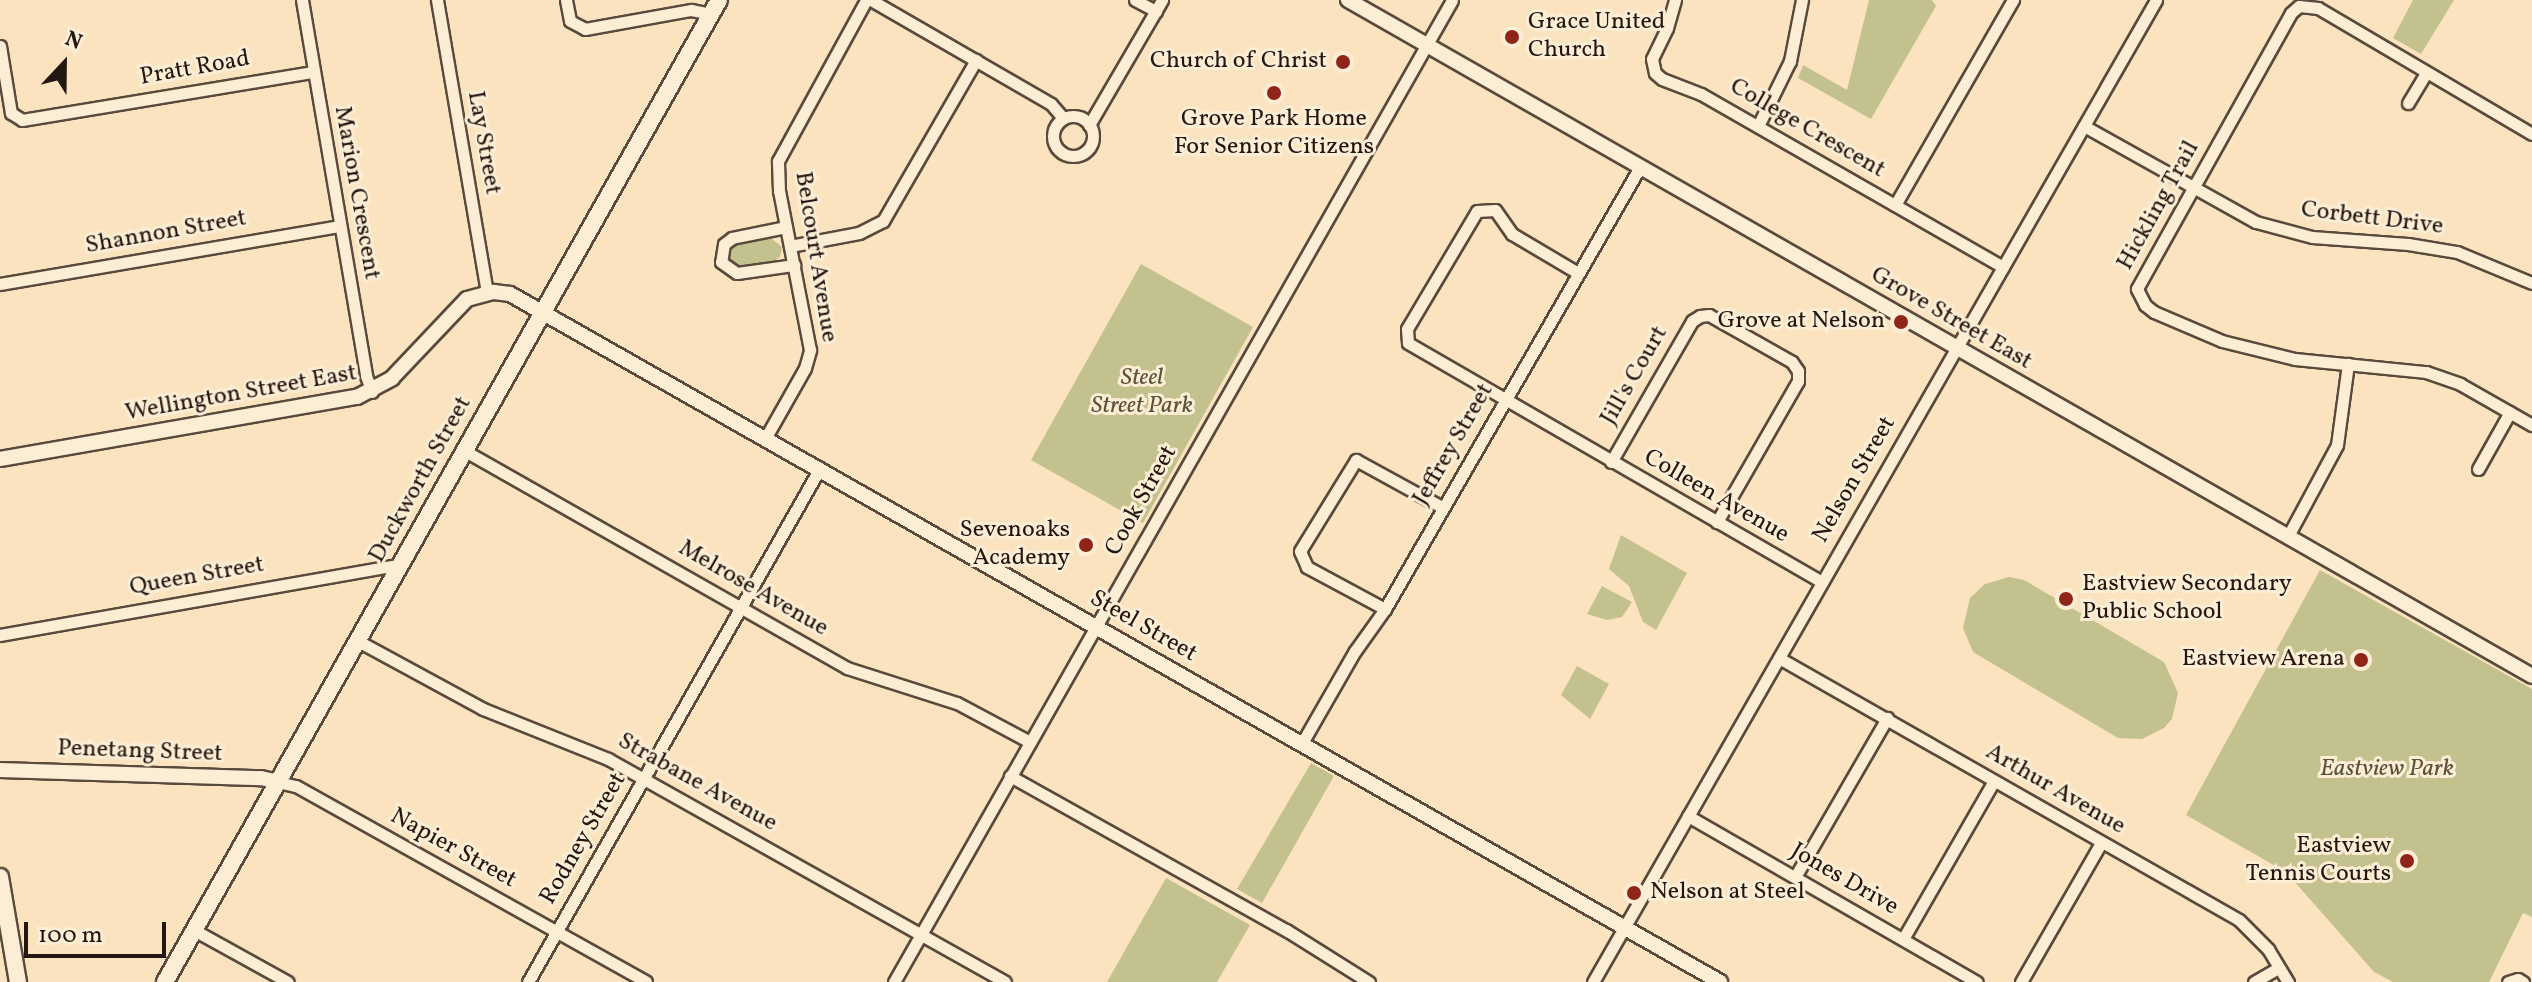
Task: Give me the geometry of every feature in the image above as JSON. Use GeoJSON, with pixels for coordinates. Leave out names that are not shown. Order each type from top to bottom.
{"type":"FeatureCollection","features":[{"type":"Feature","properties":{"kind":"main road","name":"Duckworth Street"},"geometry":{"type":"LineString","coordinates":[[165,982],[715,7]]}},
{"type":"Feature","properties":{"kind":"main road"},"geometry":{"type":"LineString","coordinates":[[0,877],[18,982]]}},
{"type":"Feature","properties":{"kind":"street","name":"Marion Crescent"},"geometry":{"type":"LineString","coordinates":[[302,0],[339,226],[366,376],[372,392]]}},
{"type":"Feature","properties":{"kind":"street","name":"Lay Street"},"geometry":{"type":"LineString","coordinates":[[437,0],[487,293]]}},
{"type":"Feature","properties":{"kind":"street"},"geometry":{"type":"LineString","coordinates":[[566,0],[570,21],[585,29],[715,7]]}},
{"type":"Feature","properties":{"kind":"street"},"geometry":{"type":"LineString","coordinates":[[869,0],[1051,104],[1063,118]]}},
{"type":"Feature","properties":{"kind":"street","name":"Belcourt Avenue"},"geometry":{"type":"LineString","coordinates":[[766,437],[805,368],[810,350],[777,171],[780,153],[869,0]]}},
{"type":"Feature","properties":{"kind":"street"},"geometry":{"type":"LineString","coordinates":[[1135,0],[1156,11]]}},
{"type":"Feature","properties":{"kind":"street"},"geometry":{"type":"LineString","coordinates":[[1089,125],[1162,0]]}},
{"type":"Feature","properties":{"kind":"street","name":"Grove Street East"},"geometry":{"type":"LineString","coordinates":[[1348,0],[2532,676]]}},
{"type":"Feature","properties":{"kind":"street","name":"Cook Street"},"geometry":{"type":"LineString","coordinates":[[894,982],[1452,0]]}},
{"type":"Feature","properties":{"kind":"street","name":"College Crescent"},"geometry":{"type":"LineString","coordinates":[[1675,0],[1667,28],[1654,52],[1652,65],[1655,73],[1758,126],[2003,267]]}},
{"type":"Feature","properties":{"kind":"street"},"geometry":{"type":"LineString","coordinates":[[1758,126],[1790,61],[1802,0]]}},
{"type":"Feature","properties":{"kind":"street"},"geometry":{"type":"LineString","coordinates":[[1895,205],[2013,0]]}},
{"type":"Feature","properties":{"kind":"street","name":"Nelson Street"},"geometry":{"type":"LineString","coordinates":[[1593,982],[2156,0]]}},
{"type":"Feature","properties":{"kind":"street","name":"Hickling Trail"},"geometry":{"type":"LineString","coordinates":[[2532,134],[2314,6],[2299,6],[2291,13],[2139,281],[2139,297],[2145,305],[2193,330],[2247,348],[2295,359],[2408,368],[2441,376],[2532,425]]}},
{"type":"Feature","properties":{"kind":"street","name":"Pratt Road"},"geometry":{"type":"LineString","coordinates":[[0,46],[11,113],[22,120],[313,72]]}},
{"type":"Feature","properties":{"kind":"street"},"geometry":{"type":"LineString","coordinates":[[790,246],[859,233],[883,221],[976,60]]}},
{"type":"Feature","properties":{"kind":"street"},"geometry":{"type":"LineString","coordinates":[[2408,103],[2426,73]]}},
{"type":"Feature","properties":{"kind":"street"},"geometry":{"type":"LineString","coordinates":[[1080,117],[1089,125],[1092,138],[1087,150],[1068,155],[1056,147],[1053,135],[1063,118],[1080,117]]}},
{"type":"Feature","properties":{"kind":"street","name":"Corbett Drive"},"geometry":{"type":"LineString","coordinates":[[2084,126],[2230,211],[2270,227],[2326,239],[2408,244],[2457,252],[2532,283]]}},
{"type":"Feature","properties":{"kind":"street","name":"Jeffrey Street"},"geometry":{"type":"LineString","coordinates":[[1302,743],[1355,651],[1385,609],[1640,167]]}},
{"type":"Feature","properties":{"kind":"street","name":"Colleen Avenue"},"geometry":{"type":"LineString","coordinates":[[1578,273],[1512,234],[1495,210],[1485,208],[1472,216],[1410,323],[1405,337],[1413,348],[1822,582]]}},
{"type":"Feature","properties":{"kind":"street","name":"Shannon Street"},"geometry":{"type":"LineString","coordinates":[[0,284],[339,226]]}},
{"type":"Feature","properties":{"kind":"street"},"geometry":{"type":"LineString","coordinates":[[786,227],[732,238],[724,244],[721,262],[737,273],[794,265]]}},
{"type":"Feature","properties":{"kind":"street"},"geometry":{"type":"LineString","coordinates":[[487,293],[510,294],[544,311]]}},
{"type":"Feature","properties":{"kind":"street","name":"Wellington Street East"},"geometry":{"type":"LineString","coordinates":[[0,459],[372,392],[392,378],[467,299],[487,293]]}},
{"type":"Feature","properties":{"kind":"street","name":"Steel Street"},"geometry":{"type":"LineString","coordinates":[[544,311],[1720,982]]}},
{"type":"Feature","properties":{"kind":"street","name":"Jill's Court"},"geometry":{"type":"LineString","coordinates":[[1611,462],[1692,321],[1709,315],[1792,362],[1798,371],[1798,381],[1717,522]]}},
{"type":"Feature","properties":{"kind":"street"},"geometry":{"type":"LineString","coordinates":[[2288,536],[2337,445],[2348,364]]}},
{"type":"Feature","properties":{"kind":"street"},"geometry":{"type":"LineString","coordinates":[[2478,469],[2510,412]]}},
{"type":"Feature","properties":{"kind":"street","name":"Melrose Avenue"},"geometry":{"type":"LineString","coordinates":[[465,451],[857,673],[957,703],[1030,742]]}},
{"type":"Feature","properties":{"kind":"street"},"geometry":{"type":"LineString","coordinates":[[1385,609],[1307,567],[1300,551],[1356,460],[1442,507]]}},
{"type":"Feature","properties":{"kind":"street","name":"Rodney Street"},"geometry":{"type":"LineString","coordinates":[[528,982],[820,468]]}},
{"type":"Feature","properties":{"kind":"street","name":"Queen Street"},"geometry":{"type":"LineString","coordinates":[[0,635],[401,564]]}},
{"type":"Feature","properties":{"kind":"street","name":"Strabane Avenue"},"geometry":{"type":"LineString","coordinates":[[358,641],[483,709],[582,747],[644,778],[1005,982]]}},
{"type":"Feature","properties":{"kind":"street","name":"Arthur Avenue"},"geometry":{"type":"LineString","coordinates":[[1779,658],[2239,920],[2259,938],[2288,982]]}},
{"type":"Feature","properties":{"kind":"street"},"geometry":{"type":"LineString","coordinates":[[1795,877],[1887,718]]}},
{"type":"Feature","properties":{"kind":"street","name":"Penetang Street"},"geometry":{"type":"LineString","coordinates":[[0,770],[261,778],[278,782]]}},
{"type":"Feature","properties":{"kind":"street"},"geometry":{"type":"LineString","coordinates":[[1010,776],[1286,930],[1369,982]]}},
{"type":"Feature","properties":{"kind":"street"},"geometry":{"type":"LineString","coordinates":[[1903,939],[1994,781]]}},
{"type":"Feature","properties":{"kind":"street","name":"Napier Street"},"geometry":{"type":"LineString","coordinates":[[278,782],[296,786],[646,982]]}},
{"type":"Feature","properties":{"kind":"street","name":"Jones Drive"},"geometry":{"type":"LineString","coordinates":[[1688,816],[1903,939],[1954,976],[1977,982]]}},
{"type":"Feature","properties":{"kind":"street"},"geometry":{"type":"LineString","coordinates":[[2021,982],[2101,843]]}},
{"type":"Feature","properties":{"kind":"street"},"geometry":{"type":"LineString","coordinates":[[194,930],[288,982]]}},
{"type":"Feature","properties":{"kind":"street"},"geometry":{"type":"LineString","coordinates":[[2254,982],[2278,968]]}},
{"type":"Feature","properties":{"kind":"street"},"geometry":{"type":"LineString","coordinates":[[2508,982],[2518,979],[2523,982]]}},
{"type":"Feature","properties":{"kind":"green space"},"geometry":{"type":"Polygon","coordinates":[[[1869,0],[1932,0],[1936,6],[1871,119],[1798,78],[1803,65],[1847,90],[1869,0]]]}},
{"type":"Feature","properties":{"kind":"green space"},"geometry":{"type":"Polygon","coordinates":[[[2413,0],[2454,0],[2421,54],[2393,38],[2413,0]]]}},
{"type":"Feature","properties":{"kind":"green space"},"geometry":{"type":"Polygon","coordinates":[[[771,238],[782,247],[780,257],[774,261],[738,268],[726,260],[734,245],[771,238]]]}},
{"type":"Feature","properties":{"kind":"green space","name":"Steel Street Park"},"geometry":{"type":"Polygon","coordinates":[[[1141,264],[1253,327],[1143,523],[1031,460],[1141,264]]]}},
{"type":"Feature","properties":{"kind":"green space"},"geometry":{"type":"Polygon","coordinates":[[[1621,535],[1687,573],[1656,630],[1643,622],[1629,586],[1609,569],[1621,535]]]}},
{"type":"Feature","properties":{"kind":"green space","name":"Eastview Park"},"geometry":{"type":"Polygon","coordinates":[[[2320,570],[2532,689],[2532,917],[2523,913],[2489,982],[2393,982],[2374,972],[2286,872],[2186,815],[2320,570]]]}},
{"type":"Feature","properties":{"kind":"green space"},"geometry":{"type":"Polygon","coordinates":[[[2009,577],[2024,580],[2164,662],[2178,693],[2172,719],[2164,728],[2142,739],[2118,738],[1973,652],[1963,628],[1970,598],[1985,584],[2009,577]]]}},
{"type":"Feature","properties":{"kind":"green space"},"geometry":{"type":"Polygon","coordinates":[[[1602,586],[1632,602],[1622,617],[1607,620],[1587,614],[1602,586]]]}},
{"type":"Feature","properties":{"kind":"green space"},"geometry":{"type":"Polygon","coordinates":[[[1577,666],[1609,684],[1590,719],[1561,695],[1577,666]]]}},
{"type":"Feature","properties":{"kind":"green space"},"geometry":{"type":"Polygon","coordinates":[[[1311,763],[1334,776],[1262,903],[1237,889],[1311,763]]]}},
{"type":"Feature","properties":{"kind":"green space"},"geometry":{"type":"Polygon","coordinates":[[[1166,878],[1250,925],[1217,982],[1107,982],[1166,878]]]}},
{"type":"Feature","properties":{"kind":"place","name":"Grace United Church"},"geometry":{"type":"Point","coordinates":[1512,37]}},
{"type":"Feature","properties":{"kind":"place","name":"Church of Christ"},"geometry":{"type":"Point","coordinates":[1343,62]}},
{"type":"Feature","properties":{"kind":"place","name":"Grove Park Home For Senior Citizens"},"geometry":{"type":"Point","coordinates":[1274,93]}},
{"type":"Feature","properties":{"kind":"place","name":"Grove at Nelson"},"geometry":{"type":"Point","coordinates":[1901,322]}},
{"type":"Feature","properties":{"kind":"place","name":"Sevenoaks Academy"},"geometry":{"type":"Point","coordinates":[1086,545]}},
{"type":"Feature","properties":{"kind":"place","name":"Eastview Secondary Public School"},"geometry":{"type":"Point","coordinates":[2066,599]}},
{"type":"Feature","properties":{"kind":"place","name":"Eastview Arena"},"geometry":{"type":"Point","coordinates":[2361,660]}},
{"type":"Feature","properties":{"kind":"place","name":"Eastview Tennis Courts"},"geometry":{"type":"Point","coordinates":[2407,861]}},
{"type":"Feature","properties":{"kind":"place","name":"Nelson at Steel"},"geometry":{"type":"Point","coordinates":[1634,893]}}]}
